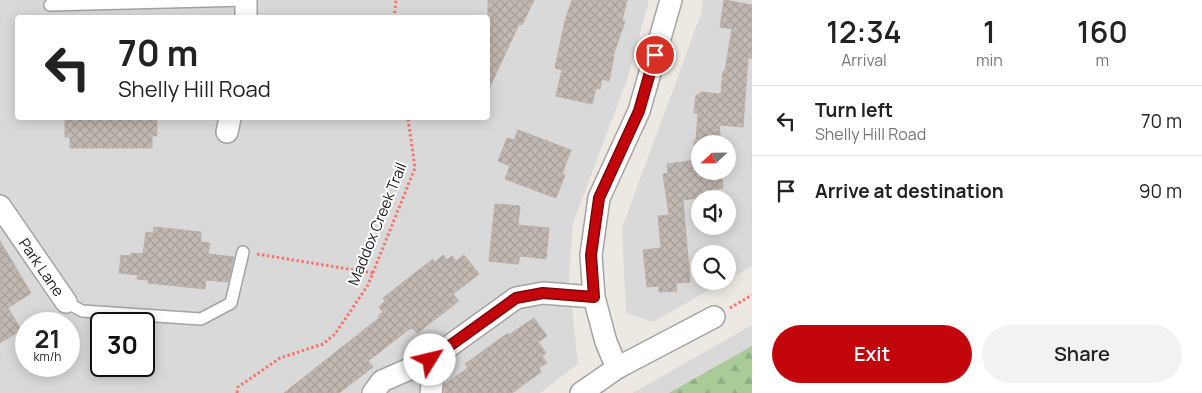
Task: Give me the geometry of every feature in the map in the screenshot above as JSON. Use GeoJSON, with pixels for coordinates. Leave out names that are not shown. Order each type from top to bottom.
{"type":"FeatureCollection","features":[{"type":"Feature","properties":{"kind":"street"},"geometry":{"type":"LineString","coordinates":[[246,0],[246,15]]}},
{"type":"Feature","properties":{"kind":"street"},"geometry":{"type":"LineString","coordinates":[[617,368],[606,342],[594,297],[591,255],[599,198],[639,111],[671,0]]}},
{"type":"Feature","properties":{"kind":"street","name":"Park Lane"},"geometry":{"type":"LineString","coordinates":[[0,206],[66,302]]}},
{"type":"Feature","properties":{"kind":"street"},"geometry":{"type":"LineString","coordinates":[[372,393],[382,381],[430,360],[516,298],[543,293],[594,297]]}},
{"type":"Feature","properties":{"kind":"street"},"geometry":{"type":"LineString","coordinates":[[581,393],[617,368],[714,317]]}},
{"type":"Feature","properties":{"kind":"street"},"geometry":{"type":"LineString","coordinates":[[430,360],[432,375],[431,393]]}},
{"type":"Feature","properties":{"kind":"lane"},"geometry":{"type":"LineString","coordinates":[[50,5],[246,0]]}},
{"type":"Feature","properties":{"kind":"lane"},"geometry":{"type":"LineString","coordinates":[[66,302],[82,311],[202,319],[231,303],[243,252]]}},
{"type":"Feature","properties":{"kind":"path"},"geometry":{"type":"LineString","coordinates":[[394,15],[396,0]]}},
{"type":"Feature","properties":{"kind":"path","name":"Maddox Creek Trail"},"geometry":{"type":"LineString","coordinates":[[237,393],[238,387],[280,358],[323,344],[335,334],[368,285],[415,168],[408,120]]}},
{"type":"Feature","properties":{"kind":"path"},"geometry":{"type":"LineString","coordinates":[[243,252],[373,273]]}},
{"type":"Feature","properties":{"kind":"path"},"geometry":{"type":"LineString","coordinates":[[714,317],[752,295]]}},
{"type":"Feature","properties":{"kind":"shaded area"},"geometry":{"type":"Polygon","coordinates":[[[0,0],[649,0],[628,77],[573,223],[569,278],[578,364],[540,393],[0,393],[0,0]]]}},
{"type":"Feature","properties":{"kind":"shaded area"},"geometry":{"type":"Polygon","coordinates":[[[703,0],[752,0],[752,266],[736,275],[736,245],[691,245],[691,290],[709,290],[653,322],[626,313],[622,228],[701,14],[703,0]]]}},
{"type":"Feature","properties":{"kind":"shaded area"},"geometry":{"type":"Polygon","coordinates":[[[752,325],[752,393],[632,393],[636,391],[752,325]]]}},
{"type":"Feature","properties":{"kind":"green space"},"geometry":{"type":"Polygon","coordinates":[[[752,346],[752,393],[669,393],[752,346]]]}},
{"type":"Feature","properties":{"kind":"building"},"geometry":{"type":"Polygon","coordinates":[[[488,0],[534,0],[522,25],[519,24],[490,87],[490,15],[488,15],[488,0]]]}},
{"type":"Feature","properties":{"kind":"building"},"geometry":{"type":"Polygon","coordinates":[[[572,0],[627,0],[622,20],[625,21],[613,56],[609,81],[602,79],[600,89],[596,88],[592,104],[556,96],[562,70],[555,68],[565,21],[572,0]]]}},
{"type":"Feature","properties":{"kind":"building"},"geometry":{"type":"Polygon","coordinates":[[[724,0],[752,5],[752,58],[748,58],[743,127],[719,125],[720,135],[696,135],[698,113],[694,113],[696,95],[700,95],[700,92],[721,94],[723,71],[725,71],[732,29],[720,27],[724,0]]]}},
{"type":"Feature","properties":{"kind":"building"},"geometry":{"type":"Polygon","coordinates":[[[65,120],[157,120],[157,136],[152,136],[152,148],[70,148],[70,137],[65,137],[65,120]]]}},
{"type":"Feature","properties":{"kind":"building"},"geometry":{"type":"Polygon","coordinates":[[[518,130],[571,150],[562,174],[565,175],[556,198],[505,179],[510,166],[498,161],[507,138],[514,140],[518,130]]]}},
{"type":"Feature","properties":{"kind":"building"},"geometry":{"type":"Polygon","coordinates":[[[691,161],[691,180],[722,180],[723,188],[691,190],[691,199],[683,200],[690,282],[676,283],[677,291],[659,292],[659,286],[647,287],[643,250],[661,248],[658,216],[669,215],[663,174],[668,173],[667,164],[691,161]]]}},
{"type":"Feature","properties":{"kind":"building"},"geometry":{"type":"Polygon","coordinates":[[[495,204],[520,206],[518,225],[549,228],[546,259],[520,256],[518,264],[489,261],[495,204]]]}},
{"type":"Feature","properties":{"kind":"building"},"geometry":{"type":"Polygon","coordinates":[[[154,227],[201,232],[201,242],[210,243],[208,254],[234,257],[228,282],[206,280],[205,289],[148,283],[148,280],[137,279],[138,275],[119,273],[121,255],[130,256],[131,253],[143,254],[146,232],[153,233],[154,227]]]}},
{"type":"Feature","properties":{"kind":"building"},"geometry":{"type":"Polygon","coordinates":[[[0,241],[31,293],[8,308],[15,320],[15,334],[0,343],[0,241]]]}},
{"type":"Feature","properties":{"kind":"building"},"geometry":{"type":"Polygon","coordinates":[[[443,255],[447,260],[452,256],[456,261],[464,255],[479,274],[453,294],[459,301],[417,333],[413,328],[408,330],[368,361],[373,367],[339,393],[284,393],[379,318],[378,316],[383,312],[379,307],[385,301],[383,298],[433,259],[435,262],[443,255]]]}},
{"type":"Feature","properties":{"kind":"building"},"geometry":{"type":"Polygon","coordinates":[[[534,318],[547,336],[538,342],[546,353],[542,356],[547,363],[539,368],[541,372],[512,393],[444,393],[444,385],[468,368],[465,364],[508,333],[509,335],[534,318]]]}},
{"type":"Feature","properties":{"kind":"route"},"geometry":{"type":"LineString","coordinates":[[430,360],[516,298],[543,293],[594,297],[591,255],[599,198],[639,111],[655,55]]}}]}
